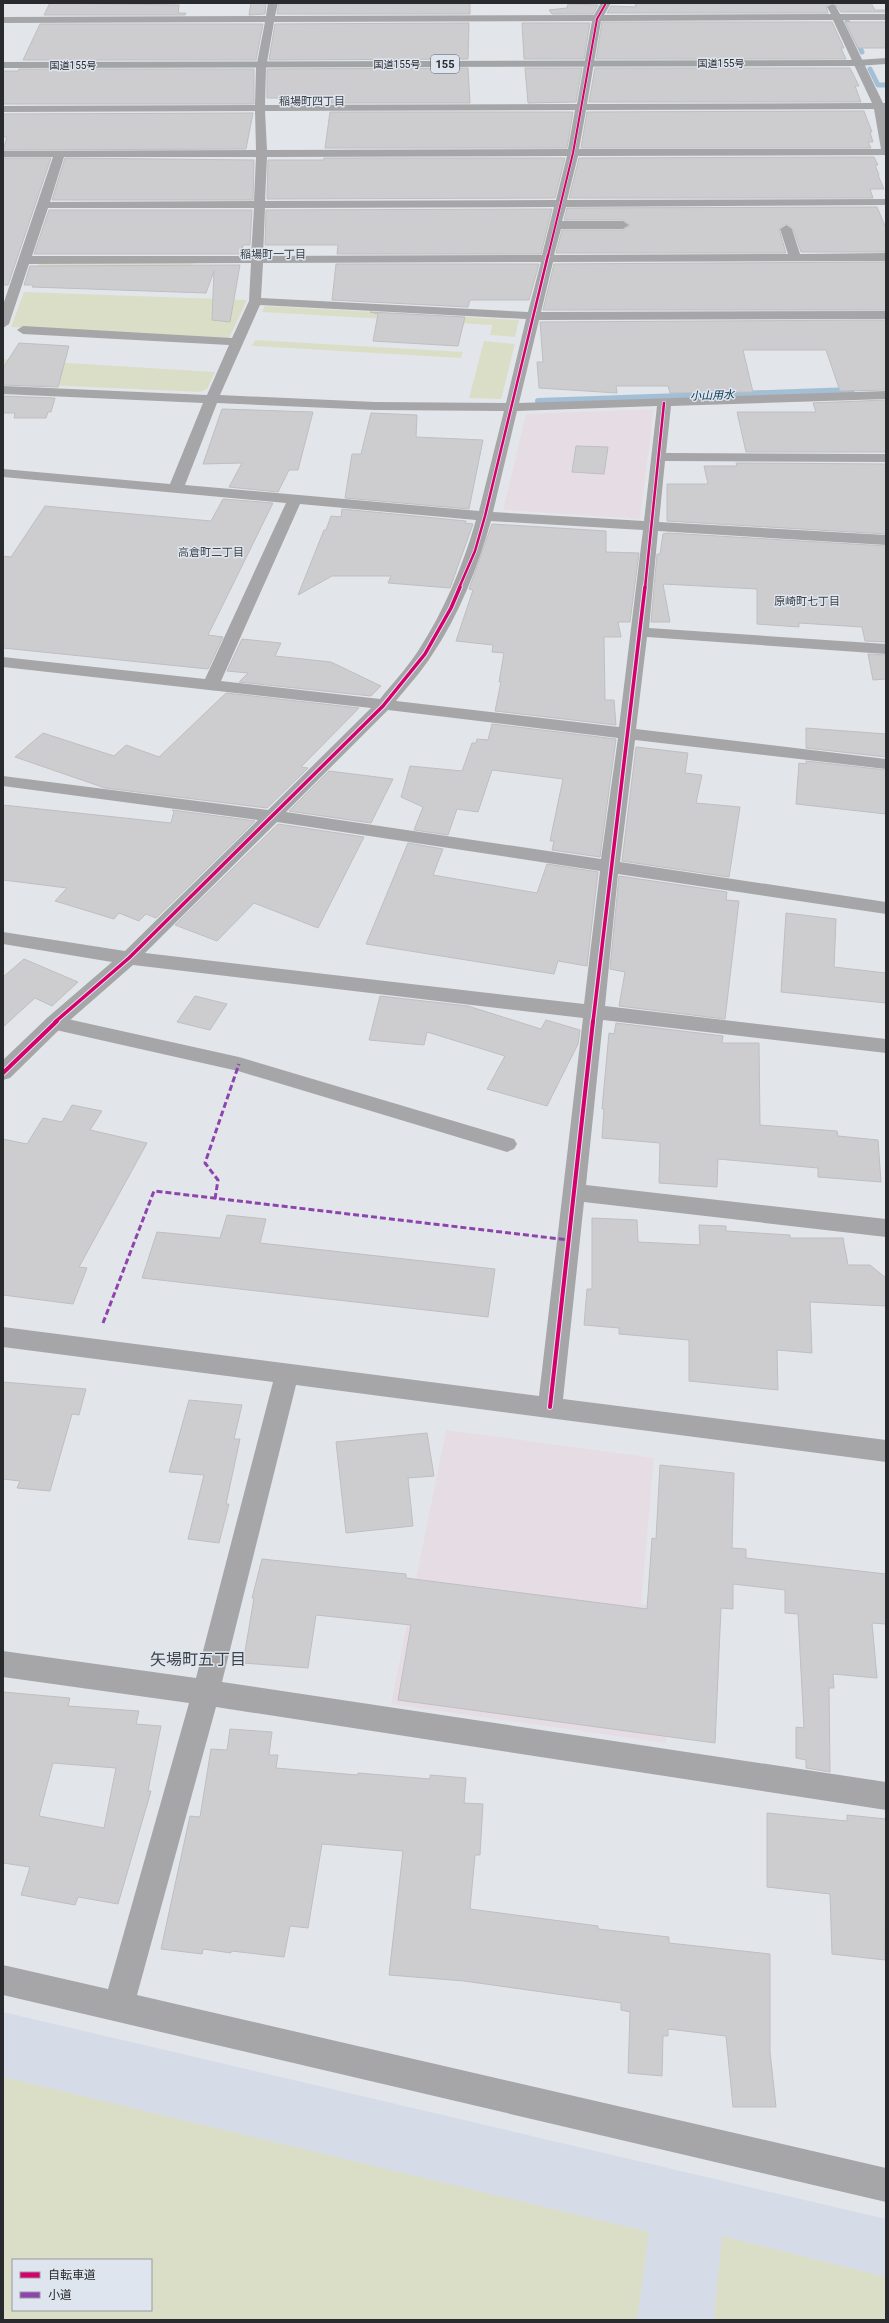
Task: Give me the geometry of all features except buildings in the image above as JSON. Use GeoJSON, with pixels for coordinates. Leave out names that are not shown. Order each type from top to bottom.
{"type":"FeatureCollection","features":[{"type":"Feature","properties":{"kind":"highway","name":"国道155号"},"geometry":{"type":"LineString","coordinates":[[3,60],[262,62]]}},
{"type":"Feature","properties":{"kind":"highway","name":"国道155号"},"geometry":{"type":"LineString","coordinates":[[3,65],[262,62],[886,60]]}},
{"type":"Feature","properties":{"kind":"street"},"geometry":{"type":"LineString","coordinates":[[176,488],[212,398],[255,301],[258,204],[262,154],[260,108],[262,62],[273,3]]}},
{"type":"Feature","properties":{"kind":"street"},"geometry":{"type":"LineString","coordinates":[[3,1073],[54,1023],[129,958],[383,706],[425,654],[451,608],[475,551],[485,516],[573,153],[597,19],[606,3]]}},
{"type":"Feature","properties":{"kind":"street"},"geometry":{"type":"LineString","coordinates":[[830,3],[856,60],[882,106],[886,148]]}},
{"type":"Feature","properties":{"kind":"street"},"geometry":{"type":"LineString","coordinates":[[3,20],[597,19],[743,14],[836,18],[886,17]]}},
{"type":"Feature","properties":{"kind":"street"},"geometry":{"type":"LineString","coordinates":[[3,109],[882,106]]}},
{"type":"Feature","properties":{"kind":"street"},"geometry":{"type":"LineString","coordinates":[[3,154],[886,152]]}},
{"type":"Feature","properties":{"kind":"street"},"geometry":{"type":"LineString","coordinates":[[3,324],[60,154]]}},
{"type":"Feature","properties":{"kind":"street"},"geometry":{"type":"LineString","coordinates":[[44,205],[886,202]]}},
{"type":"Feature","properties":{"kind":"street"},"geometry":{"type":"LineString","coordinates":[[555,225],[623,226]]}},
{"type":"Feature","properties":{"kind":"street"},"geometry":{"type":"LineString","coordinates":[[786,229],[795,258]]}},
{"type":"Feature","properties":{"kind":"street"},"geometry":{"type":"LineString","coordinates":[[24,260],[886,257]]}},
{"type":"Feature","properties":{"kind":"street"},"geometry":{"type":"LineString","coordinates":[[255,301],[533,316],[886,315]]}},
{"type":"Feature","properties":{"kind":"street"},"geometry":{"type":"LineString","coordinates":[[23,330],[236,342]]}},
{"type":"Feature","properties":{"kind":"street"},"geometry":{"type":"LineString","coordinates":[[3,390],[375,406],[512,407],[886,395]]}},
{"type":"Feature","properties":{"kind":"street"},"geometry":{"type":"LineString","coordinates":[[550,1407],[610,865],[640,632],[664,402]]}},
{"type":"Feature","properties":{"kind":"street"},"geometry":{"type":"LineString","coordinates":[[659,457],[886,458]]}},
{"type":"Feature","properties":{"kind":"street"},"geometry":{"type":"LineString","coordinates":[[3,473],[485,516],[886,540]]}},
{"type":"Feature","properties":{"kind":"street"},"geometry":{"type":"LineString","coordinates":[[212,684],[295,499]]}},
{"type":"Feature","properties":{"kind":"street"},"geometry":{"type":"LineString","coordinates":[[640,632],[886,648]]}},
{"type":"Feature","properties":{"kind":"street"},"geometry":{"type":"LineString","coordinates":[[3,662],[212,684],[383,706],[886,764]]}},
{"type":"Feature","properties":{"kind":"street"},"geometry":{"type":"LineString","coordinates":[[3,781],[273,816],[610,865],[886,908]]}},
{"type":"Feature","properties":{"kind":"street"},"geometry":{"type":"LineString","coordinates":[[3,938],[129,958],[886,1046]]}},
{"type":"Feature","properties":{"kind":"street"},"geometry":{"type":"LineString","coordinates":[[573,1192],[886,1228]]}},
{"type":"Feature","properties":{"kind":"street"},"geometry":{"type":"LineString","coordinates":[[3,1337],[886,1451]]}},
{"type":"Feature","properties":{"kind":"street"},"geometry":{"type":"LineString","coordinates":[[118,2007],[206,1691],[286,1374]]}},
{"type":"Feature","properties":{"kind":"street"},"geometry":{"type":"LineString","coordinates":[[3,1664],[206,1691],[642,1760],[886,1796]]}},
{"type":"Feature","properties":{"kind":"street"},"geometry":{"type":"LineString","coordinates":[[3,1980],[886,2185]]}},
{"type":"Feature","properties":{"kind":"lane"},"geometry":{"type":"LineString","coordinates":[[54,1023],[239,1064],[507,1144]]}},
{"type":"Feature","properties":{"kind":"shaded area"},"geometry":{"type":"Polygon","coordinates":[[[654,409],[640,519],[503,510],[526,414],[654,409]]]}},
{"type":"Feature","properties":{"kind":"shaded area"},"geometry":{"type":"Polygon","coordinates":[[[446,1430],[654,1458],[641,1604],[678,1611],[666,1743],[391,1704],[446,1430]]]}},
{"type":"Feature","properties":{"kind":"shaded area"},"geometry":{"type":"Polygon","coordinates":[[[3,2012],[886,2219],[886,2320],[3,2320],[3,2012]]]}},
{"type":"Feature","properties":{"kind":"green space"},"geometry":{"type":"Polygon","coordinates":[[[39,263],[193,263],[192,270],[38,266],[39,263]]]}},
{"type":"Feature","properties":{"kind":"green space"},"geometry":{"type":"Polygon","coordinates":[[[24,292],[247,300],[229,338],[11,327],[24,292]]]}},
{"type":"Feature","properties":{"kind":"green space"},"geometry":{"type":"Polygon","coordinates":[[[265,306],[519,320],[515,337],[490,335],[492,325],[262,312],[265,306]]]}},
{"type":"Feature","properties":{"kind":"green space"},"geometry":{"type":"Polygon","coordinates":[[[255,340],[463,352],[461,358],[252,346],[255,340]]]}},
{"type":"Feature","properties":{"kind":"green space"},"geometry":{"type":"Polygon","coordinates":[[[484,341],[515,344],[501,399],[469,398],[484,341]]]}},
{"type":"Feature","properties":{"kind":"green space"},"geometry":{"type":"Polygon","coordinates":[[[3,359],[215,372],[207,389],[200,392],[3,383],[3,359]]]}},
{"type":"Feature","properties":{"kind":"green space"},"geometry":{"type":"Polygon","coordinates":[[[3,2077],[649,2232],[637,2320],[3,2320],[3,2077]]]}},
{"type":"Feature","properties":{"kind":"green space"},"geometry":{"type":"Polygon","coordinates":[[[722,2236],[886,2277],[886,2320],[714,2320],[722,2236]]]}},
{"type":"Feature","properties":{"kind":"waterway","name":"小山用水"},"geometry":{"type":"LineString","coordinates":[[847,21],[862,52]]}},
{"type":"Feature","properties":{"kind":"waterway","name":"小山用水"},"geometry":{"type":"LineString","coordinates":[[870,69],[878,85],[886,85]]}},
{"type":"Feature","properties":{"kind":"waterway","name":"小山用水"},"geometry":{"type":"LineString","coordinates":[[538,401],[852,390]]}},
{"type":"Feature","properties":{"kind":"marked path"},"geometry":{"type":"LineString","coordinates":[[215,1199],[218,1180],[205,1163],[239,1064]]}},
{"type":"Feature","properties":{"kind":"marked path"},"geometry":{"type":"LineString","coordinates":[[103,1323],[154,1191],[569,1240]]}},
{"type":"Feature","properties":{"kind":"cycle path"},"geometry":{"type":"LineString","coordinates":[[3,1073],[54,1023],[129,958],[383,706],[425,654],[451,608],[475,551],[485,516],[573,153],[597,19],[606,3]]}},
{"type":"Feature","properties":{"kind":"cycle path"},"geometry":{"type":"LineString","coordinates":[[550,1407],[610,865],[640,632],[664,403]]}},
{"type":"Feature","properties":{"kind":"district","name":"稲場町四丁目"},"geometry":{"type":"Point","coordinates":[312,101]}},
{"type":"Feature","properties":{"kind":"district","name":"稲場町一丁目"},"geometry":{"type":"Point","coordinates":[273,254]}},
{"type":"Feature","properties":{"kind":"district","name":"高倉町二丁目"},"geometry":{"type":"Point","coordinates":[211,552]}},
{"type":"Feature","properties":{"kind":"district","name":"原崎町七丁目"},"geometry":{"type":"Point","coordinates":[807,601]}},
{"type":"Feature","properties":{"kind":"district","name":"矢場町五丁目"},"geometry":{"type":"Point","coordinates":[198,1659]}}]}
